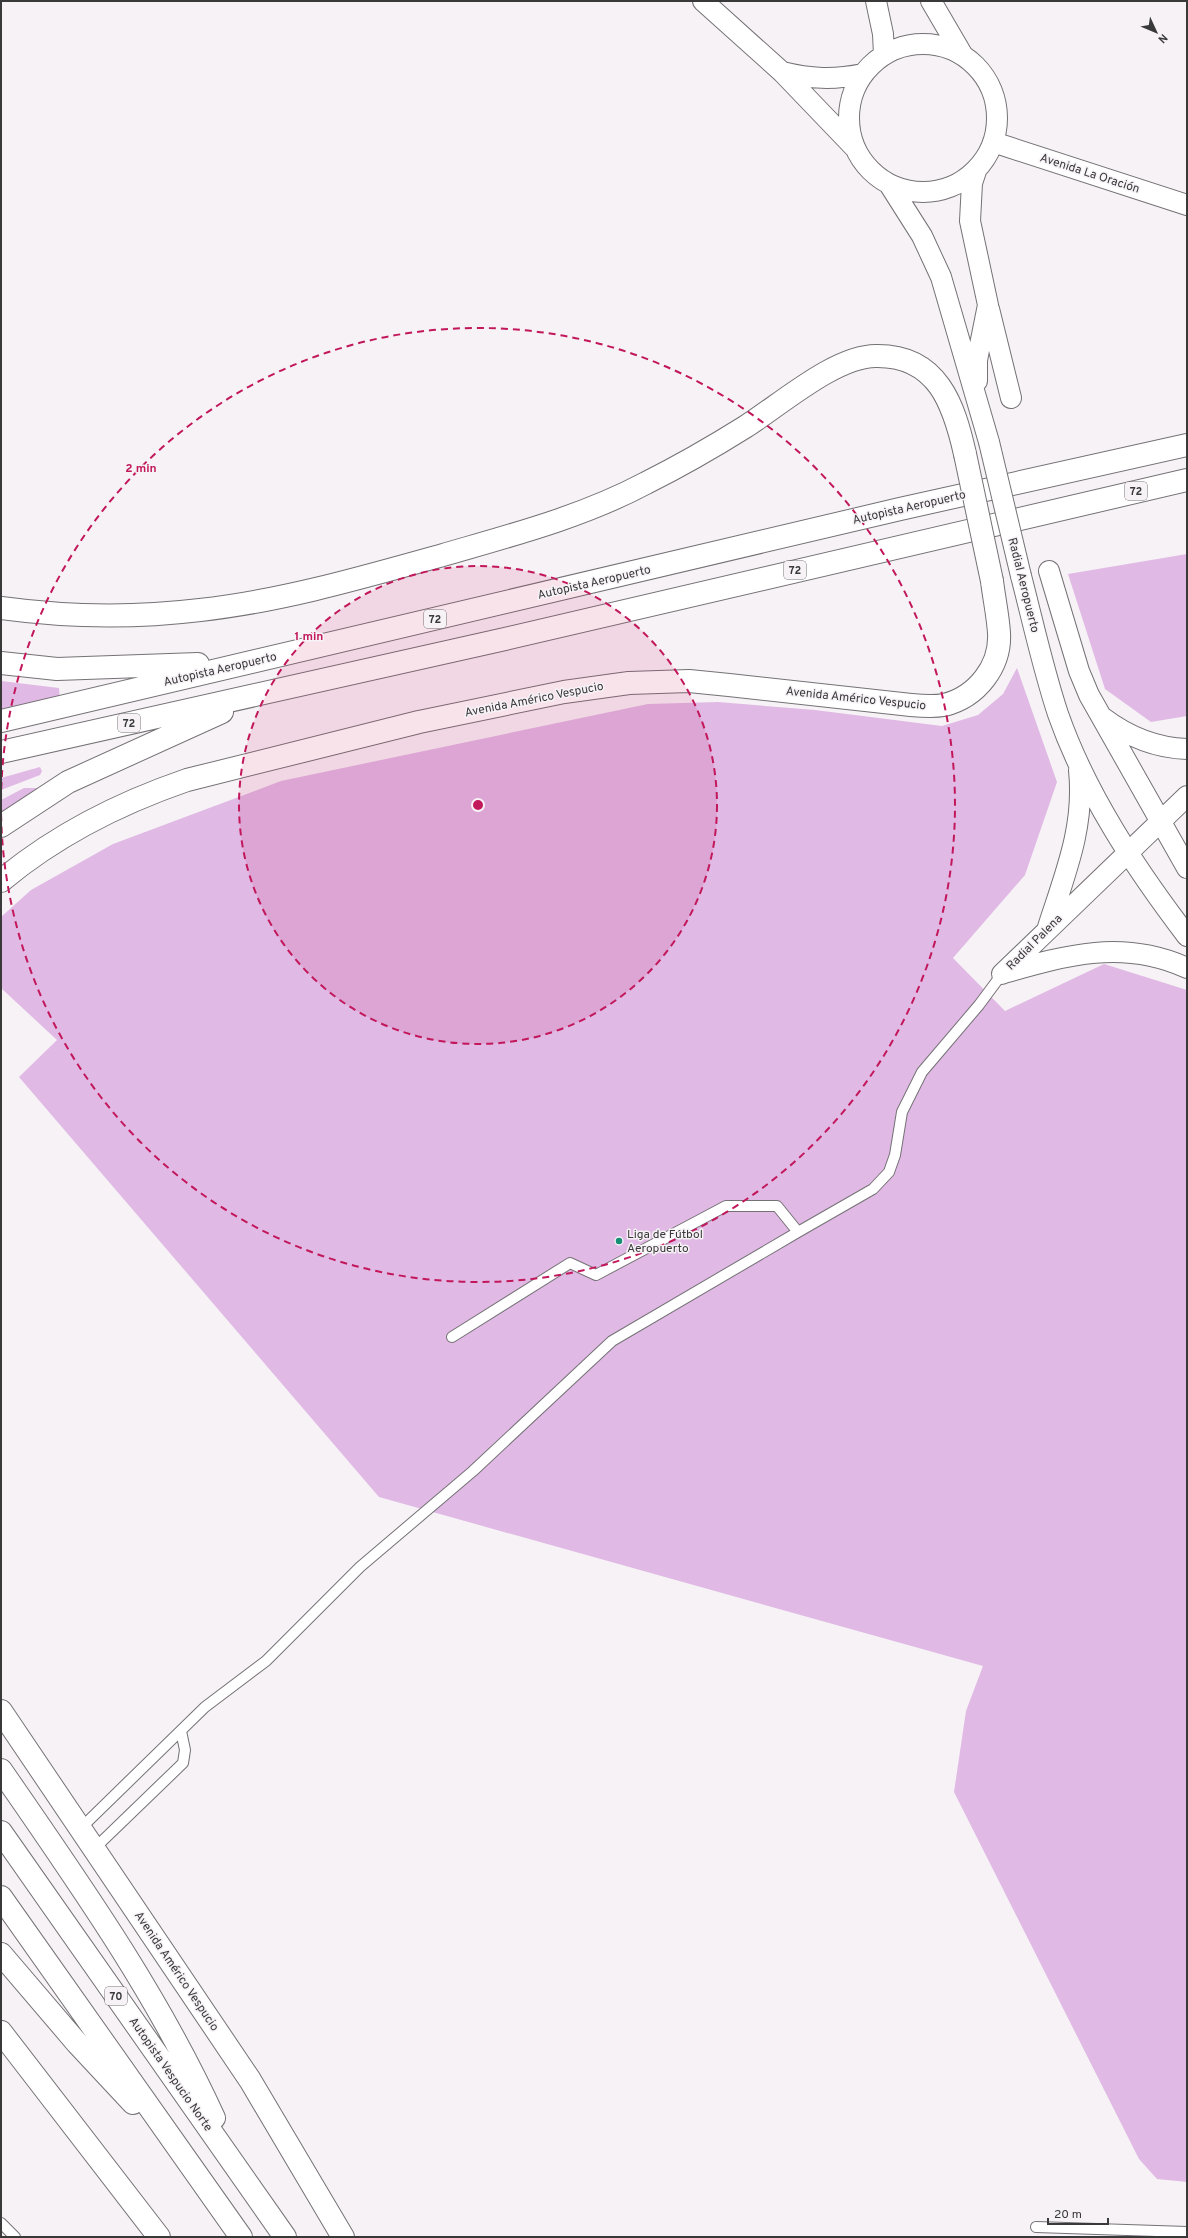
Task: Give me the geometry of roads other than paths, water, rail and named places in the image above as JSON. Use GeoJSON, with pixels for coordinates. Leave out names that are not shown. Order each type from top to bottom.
{"type":"FeatureCollection","features":[{"type":"Feature","properties":{"kind":"main road","name":"Avenida Américo Vespucio"},"geometry":{"type":"LineString","coordinates":[[1,608],[84,616],[130,616],[240,605],[386,571],[514,535],[579,514],[643,485],[722,441],[830,371],[852,360],[877,356],[902,360],[925,371],[941,387],[952,406],[965,454],[992,581],[999,634],[995,660],[985,678],[970,694],[944,705],[911,706],[689,681],[629,682],[564,692],[411,724],[187,780],[154,792],[86,823],[52,844],[1,881]]}},
{"type":"Feature","properties":{"kind":"main road","name":"Autopista Aeropuerto"},"geometry":{"type":"LineString","coordinates":[[1,721],[908,507],[1187,445]]}},
{"type":"Feature","properties":{"kind":"main road","name":"72"},"geometry":{"type":"LineString","coordinates":[[1,752],[257,695],[1187,480]]}},
{"type":"Feature","properties":{"kind":"main road"},"geometry":{"type":"LineString","coordinates":[[1,663],[57,669],[90,669],[254,661]]}},
{"type":"Feature","properties":{"kind":"main road"},"geometry":{"type":"LineString","coordinates":[[1,826],[68,782],[257,695]]}},
{"type":"Feature","properties":{"kind":"main road","name":"Avenida Américo Vespucio"},"geometry":{"type":"LineString","coordinates":[[1,1711],[95,1848],[250,2080],[343,2237]]}},
{"type":"Feature","properties":{"kind":"main road"},"geometry":{"type":"LineString","coordinates":[[1,1770],[133,1964],[185,2056],[213,2115],[231,2160]]}},
{"type":"Feature","properties":{"kind":"main road","name":"Autopista Vespucio Norte"},"geometry":{"type":"LineString","coordinates":[[1,1832],[286,2237]]}},
{"type":"Feature","properties":{"kind":"main road"},"geometry":{"type":"LineString","coordinates":[[1,1897],[242,2237]]}},
{"type":"Feature","properties":{"kind":"main road"},"geometry":{"type":"LineString","coordinates":[[1,1954],[82,2049],[178,2148]]}},
{"type":"Feature","properties":{"kind":"main road"},"geometry":{"type":"LineString","coordinates":[[1,2032],[158,2237]]}},
{"type":"Feature","properties":{"kind":"street"},"geometry":{"type":"LineString","coordinates":[[703,1],[782,72],[854,147],[864,165],[888,184],[918,192],[939,191],[959,183],[976,170],[988,154],[993,142],[997,118],[992,90],[980,70],[962,54],[931,1]]}},
{"type":"Feature","properties":{"kind":"street"},"geometry":{"type":"LineString","coordinates":[[876,1],[883,34],[884,54]]}},
{"type":"Feature","properties":{"kind":"street"},"geometry":{"type":"LineString","coordinates":[[854,147],[849,127],[849,106],[856,86],[863,74],[884,54],[903,46],[923,44],[943,46],[962,54]]}},
{"type":"Feature","properties":{"kind":"street"},"geometry":{"type":"LineString","coordinates":[[782,72],[817,79],[843,78],[863,74]]}},
{"type":"Feature","properties":{"kind":"street","name":"Avenida La Oración"},"geometry":{"type":"LineString","coordinates":[[993,142],[1187,205]]}},
{"type":"Feature","properties":{"kind":"street","name":"Radial Aeropuerto"},"geometry":{"type":"LineString","coordinates":[[976,170],[972,183],[970,221],[988,305],[1011,398]]}},
{"type":"Feature","properties":{"kind":"street","name":"Radial Aeropuerto"},"geometry":{"type":"LineString","coordinates":[[888,184],[922,236],[941,277],[980,407],[1021,576],[1058,713],[1078,761],[1127,853],[1187,936]]}},
{"type":"Feature","properties":{"kind":"street","name":"Radial Aeropuerto"},"geometry":{"type":"LineString","coordinates":[[980,407],[976,377],[977,360],[988,305]]}},
{"type":"Feature","properties":{"kind":"street"},"geometry":{"type":"LineString","coordinates":[[1049,571],[1079,671],[1100,716],[1187,868]]}},
{"type":"Feature","properties":{"kind":"street"},"geometry":{"type":"LineString","coordinates":[[1100,716],[1113,726],[1144,741],[1161,746],[1187,748]]}},
{"type":"Feature","properties":{"kind":"street","name":"Radial Aeropuerto"},"geometry":{"type":"LineString","coordinates":[[1047,929],[1075,842],[1081,801],[1078,761]]}},
{"type":"Feature","properties":{"kind":"street","name":"Radial Palena"},"geometry":{"type":"LineString","coordinates":[[1002,974],[1047,929],[1187,796]]}},
{"type":"Feature","properties":{"kind":"street","name":"Radial Palena"},"geometry":{"type":"LineString","coordinates":[[1002,974],[1047,960],[1092,952],[1137,954],[1187,968]]}},
{"type":"Feature","properties":{"kind":"lane"},"geometry":{"type":"LineString","coordinates":[[81,1828],[205,1707],[266,1661],[360,1567],[473,1471],[612,1341],[873,1189],[889,1172],[895,1155],[902,1112],[922,1072],[978,1006],[1002,974]]}},
{"type":"Feature","properties":{"kind":"lane"},"geometry":{"type":"LineString","coordinates":[[452,1337],[570,1263],[596,1275],[726,1206],[777,1206],[798,1232]]}},
{"type":"Feature","properties":{"kind":"lane"},"geometry":{"type":"LineString","coordinates":[[95,1848],[183,1763],[185,1750],[181,1731]]}},
{"type":"Feature","properties":{"kind":"lane"},"geometry":{"type":"LineString","coordinates":[[1,2223],[14,2237]]}},
{"type":"Feature","properties":{"kind":"lane"},"geometry":{"type":"LineString","coordinates":[[1036,2227],[1101,2233],[1169,2234],[1187,2232]]}},
{"type":"Feature","properties":{"kind":"place","name":"Liga de Fútbol Aeropuerto"},"geometry":{"type":"Point","coordinates":[619,1241]}}]}
